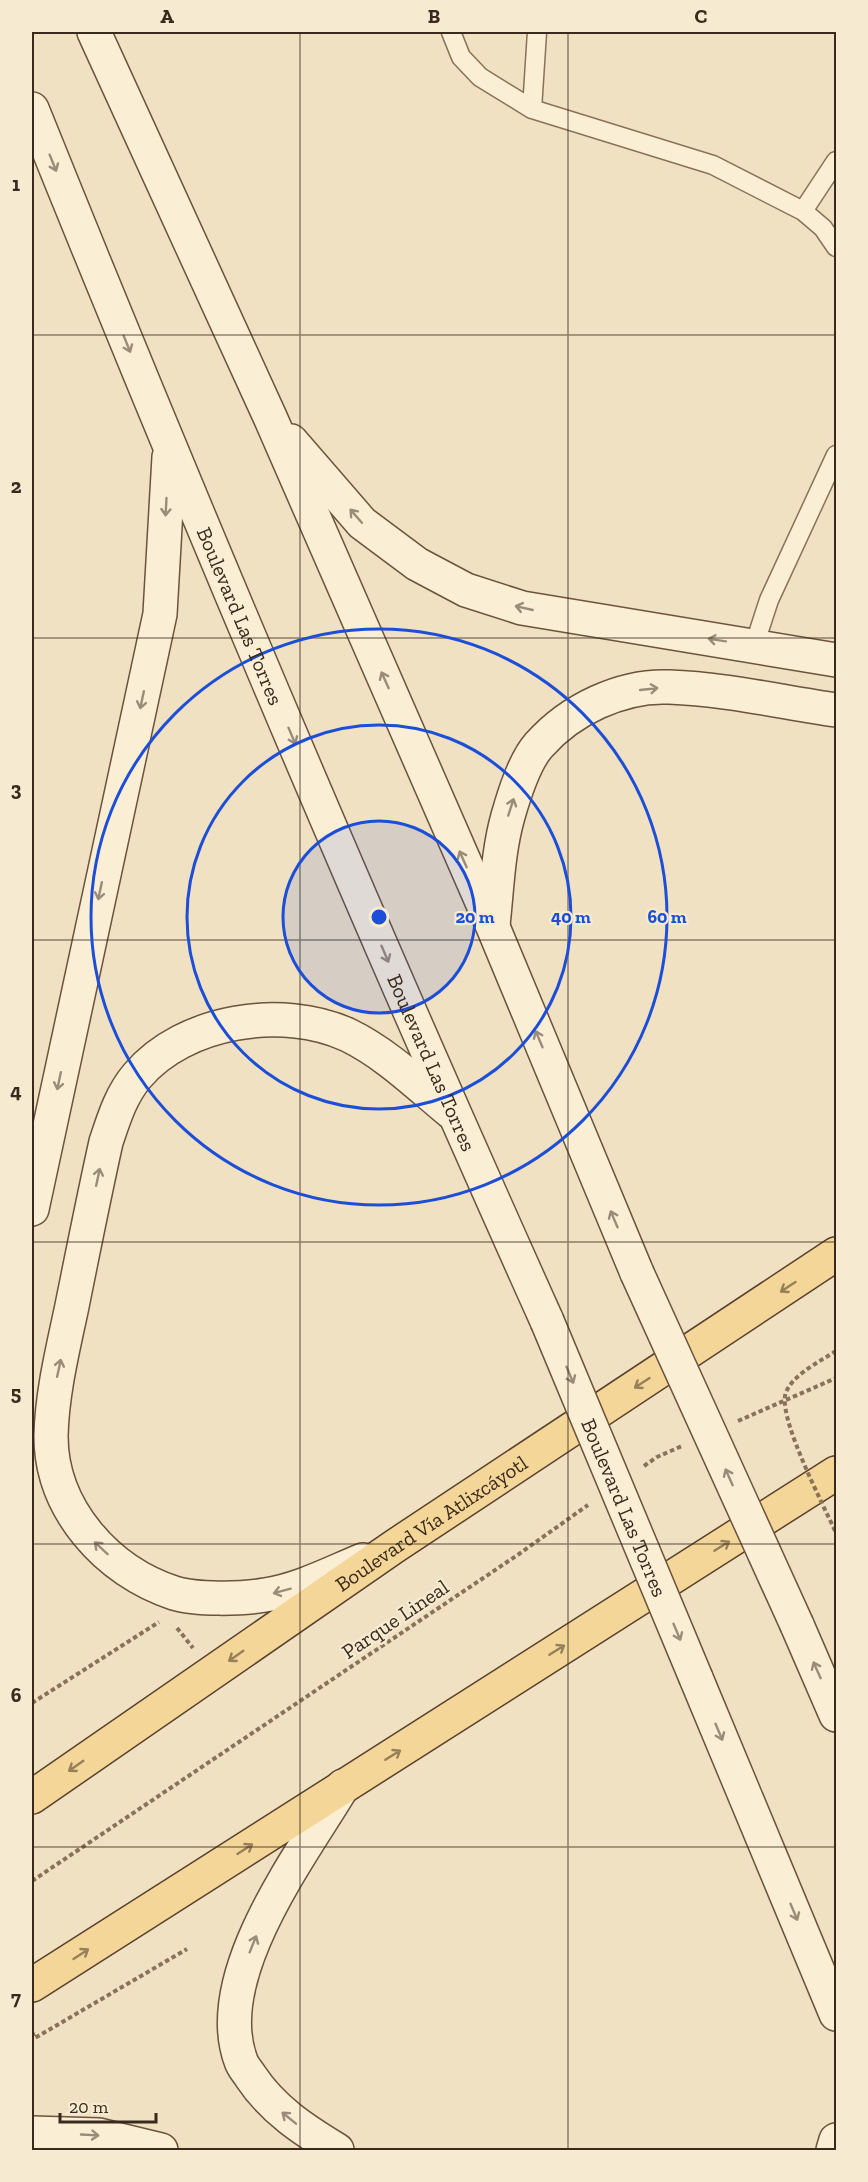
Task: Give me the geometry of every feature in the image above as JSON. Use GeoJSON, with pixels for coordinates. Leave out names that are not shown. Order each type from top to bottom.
{"type":"FeatureCollection","features":[{"type":"Feature","properties":{"kind":"main road"},"geometry":{"type":"LineString","coordinates":[[94,32],[270,417],[493,927],[636,1273],[837,1715]]}},
{"type":"Feature","properties":{"kind":"main road","name":"Boulevard Las Torres"},"geometry":{"type":"LineString","coordinates":[[32,109],[169,449],[454,1115],[547,1321],[837,2014]]}},
{"type":"Feature","properties":{"kind":"main road"},"geometry":{"type":"LineString","coordinates":[[270,417],[362,523],[417,564],[466,590],[522,608],[837,660]]}},
{"type":"Feature","properties":{"kind":"main road"},"geometry":{"type":"LineString","coordinates":[[32,1209],[160,614],[169,449]]}},
{"type":"Feature","properties":{"kind":"main road"},"geometry":{"type":"LineString","coordinates":[[493,927],[507,818],[519,782],[538,747],[564,721],[598,702],[631,691],[667,687],[703,690],[837,710]]}},
{"type":"Feature","properties":{"kind":"main road"},"geometry":{"type":"LineString","coordinates":[[395,1546],[300,1586],[265,1595],[218,1598],[176,1594],[141,1579],[110,1556],[85,1533],[67,1502],[55,1473],[51,1438],[53,1394],[106,1142],[118,1104],[136,1076],[161,1052],[195,1033],[232,1023],[276,1020],[314,1024],[345,1034],[375,1049],[454,1115]]}},
{"type":"Feature","properties":{"kind":"main road","name":"Boulevard Vía Atlixcáyotl"},"geometry":{"type":"LineString","coordinates":[[32,1797],[395,1546],[837,1254]]}},
{"type":"Feature","properties":{"kind":"main road"},"geometry":{"type":"LineString","coordinates":[[32,1985],[837,1473]]}},
{"type":"Feature","properties":{"kind":"main road"},"geometry":{"type":"LineString","coordinates":[[337,2151],[303,2130],[258,2087],[242,2062],[235,2036],[235,2002],[244,1967],[260,1926],[343,1786]]}},
{"type":"Feature","properties":{"kind":"main road"},"geometry":{"type":"LineString","coordinates":[[32,2133],[99,2135],[161,2151]]}},
{"type":"Feature","properties":{"kind":"main road"},"geometry":{"type":"LineString","coordinates":[[833,2151],[837,2140]]}},
{"type":"Feature","properties":{"kind":"lane"},"geometry":{"type":"LineString","coordinates":[[451,32],[461,57],[480,77],[532,109],[713,165],[802,211],[823,228],[837,247]]}},
{"type":"Feature","properties":{"kind":"lane"},"geometry":{"type":"LineString","coordinates":[[532,109],[537,32]]}},
{"type":"Feature","properties":{"kind":"lane"},"geometry":{"type":"LineString","coordinates":[[802,211],[837,161]]}},
{"type":"Feature","properties":{"kind":"lane"},"geometry":{"type":"LineString","coordinates":[[754,646],[769,600],[837,455]]}},
{"type":"Feature","properties":{"kind":"path"},"geometry":{"type":"LineString","coordinates":[[837,1351],[798,1376],[785,1395],[788,1425],[837,1533]]}},
{"type":"Feature","properties":{"kind":"path"},"geometry":{"type":"LineString","coordinates":[[731,1424],[837,1378]]}},
{"type":"Feature","properties":{"kind":"path"},"geometry":{"type":"LineString","coordinates":[[638,1470],[657,1457],[688,1443]]}},
{"type":"Feature","properties":{"kind":"path","name":"Parque Lineal"},"geometry":{"type":"LineString","coordinates":[[32,1881],[592,1502]]}},
{"type":"Feature","properties":{"kind":"path"},"geometry":{"type":"LineString","coordinates":[[32,1703],[167,1617]]}},
{"type":"Feature","properties":{"kind":"path"},"geometry":{"type":"LineString","coordinates":[[175,1626],[213,1672]]}},
{"type":"Feature","properties":{"kind":"path"},"geometry":{"type":"LineString","coordinates":[[32,2032],[35,2038],[187,1949]]}}]}
